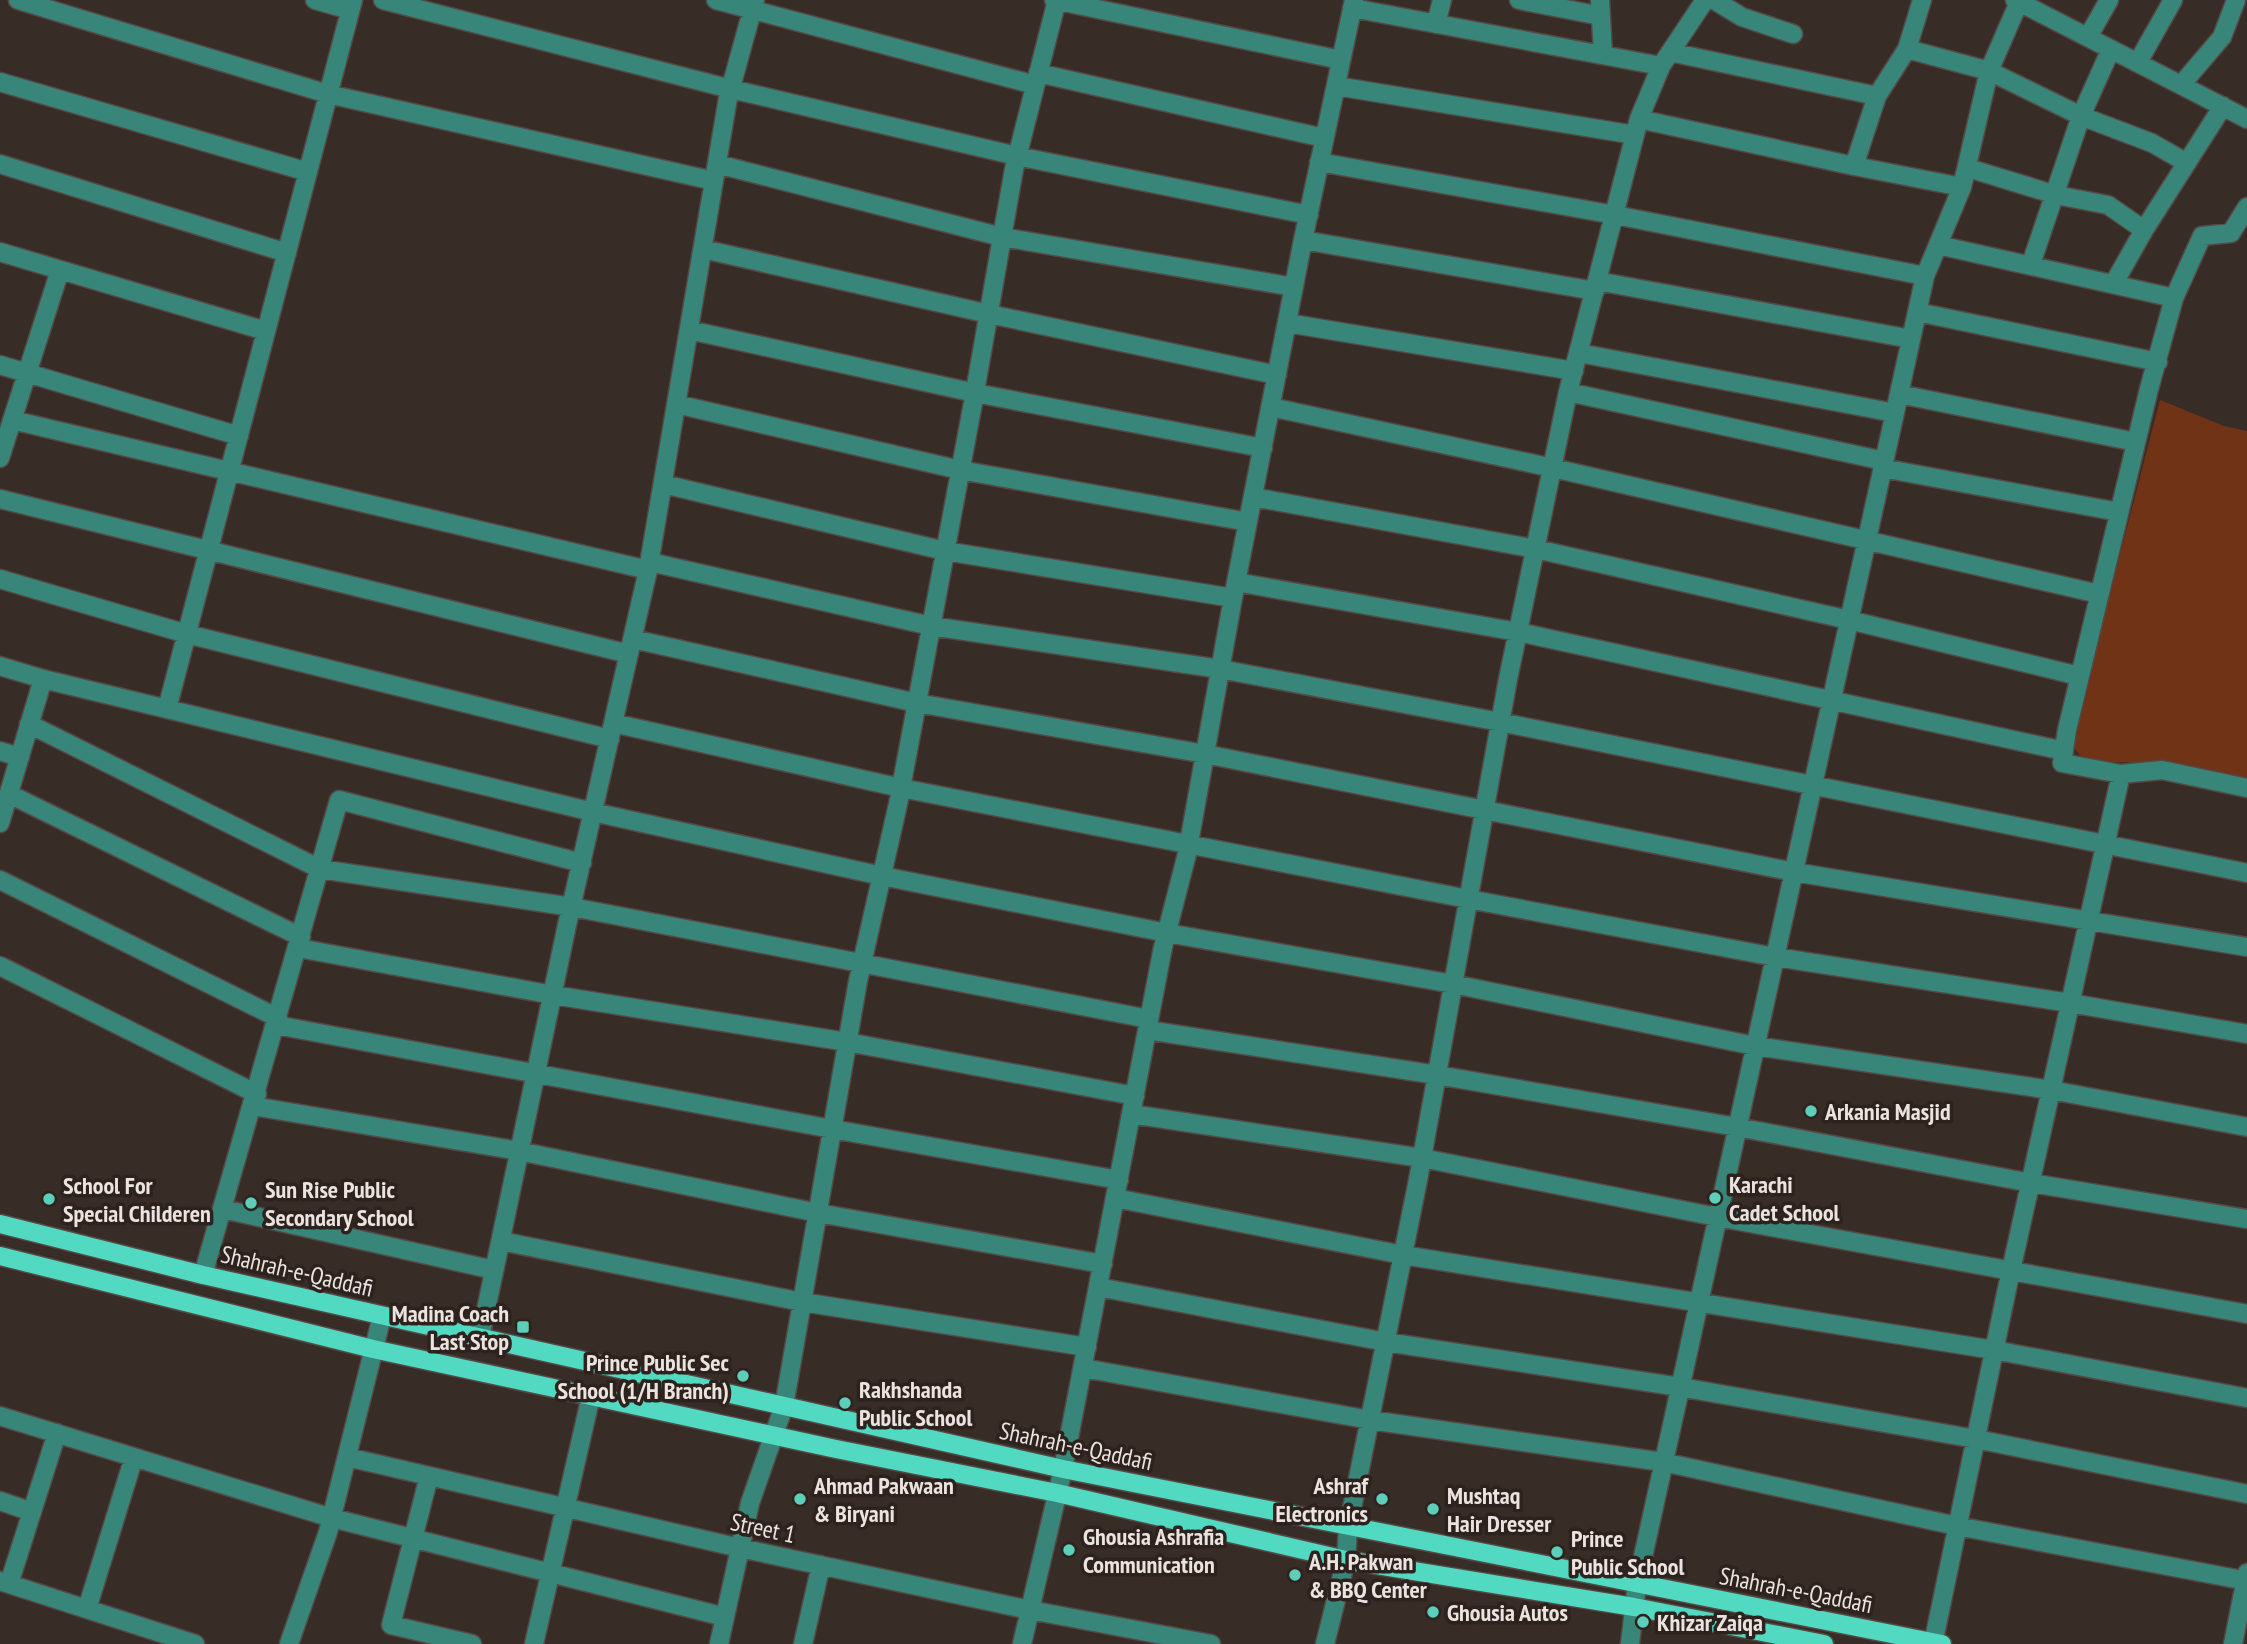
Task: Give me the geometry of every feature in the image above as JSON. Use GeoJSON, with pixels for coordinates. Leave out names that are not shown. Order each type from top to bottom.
{"type":"FeatureCollection","features":[{"type":"Feature","properties":{"kind":"main road","name":"Shahrah-e-Qaddafi"},"geometry":{"type":"LineString","coordinates":[[0,1224],[203,1275],[1063,1469],[1936,1643]]}},
{"type":"Feature","properties":{"kind":"main road","name":"Shahrah-e-Qaddafi"},"geometry":{"type":"LineString","coordinates":[[0,1256],[373,1349],[1057,1493],[1346,1560],[1634,1607],[1824,1644]]}},
{"type":"Feature","properties":{"kind":"street"},"geometry":{"type":"LineString","coordinates":[[18,0],[328,94],[716,172],[1002,237],[1294,287]]}},
{"type":"Feature","properties":{"kind":"street"},"geometry":{"type":"LineString","coordinates":[[167,709],[351,5],[315,0]]}},
{"type":"Feature","properties":{"kind":"street"},"geometry":{"type":"LineString","coordinates":[[383,0],[730,89],[1017,156],[1308,215]]}},
{"type":"Feature","properties":{"kind":"street"},"geometry":{"type":"LineString","coordinates":[[716,0],[753,5],[1037,79],[1325,138]]}},
{"type":"Feature","properties":{"kind":"street"},"geometry":{"type":"LineString","coordinates":[[719,1644],[750,1503],[784,1406],[847,1042],[901,788],[1017,156],[1056,0],[1341,60]]}},
{"type":"Feature","properties":{"kind":"street"},"geometry":{"type":"LineString","coordinates":[[1436,24],[1442,0]]}},
{"type":"Feature","properties":{"kind":"street"},"geometry":{"type":"LineString","coordinates":[[1519,0],[1601,8],[1603,55]]}},
{"type":"Feature","properties":{"kind":"street"},"geometry":{"type":"LineString","coordinates":[[1325,1644],[1346,1560],[1349,1528],[1422,1158],[1500,722],[1568,392],[1637,127],[1665,59],[1704,0]]}},
{"type":"Feature","properties":{"kind":"street"},"geometry":{"type":"LineString","coordinates":[[1714,0],[1742,17],[1793,34]]}},
{"type":"Feature","properties":{"kind":"street"},"geometry":{"type":"LineString","coordinates":[[1854,166],[1877,96],[1908,49],[1922,0]]}},
{"type":"Feature","properties":{"kind":"street"},"geometry":{"type":"LineString","coordinates":[[2088,37],[2109,0]]}},
{"type":"Feature","properties":{"kind":"street"},"geometry":{"type":"LineString","coordinates":[[2138,62],[2173,0]]}},
{"type":"Feature","properties":{"kind":"street"},"geometry":{"type":"LineString","coordinates":[[2181,85],[2222,37],[2236,0]]}},
{"type":"Feature","properties":{"kind":"street"},"geometry":{"type":"LineString","coordinates":[[1630,1644],[1637,1584],[1663,1462],[1924,276],[1962,187],[1989,71],[2017,1],[2247,118]]}},
{"type":"Feature","properties":{"kind":"street"},"geometry":{"type":"LineString","coordinates":[[1022,1644],[1063,1469],[1148,1025],[1189,844],[1308,215],[1353,4],[1436,24],[1603,55],[1665,59],[1877,96]]}},
{"type":"Feature","properties":{"kind":"street"},"geometry":{"type":"LineString","coordinates":[[480,1338],[572,907],[649,566],[730,89],[753,5]]}},
{"type":"Feature","properties":{"kind":"street"},"geometry":{"type":"LineString","coordinates":[[1908,49],[1989,71],[2081,116],[2152,143],[2187,163]]}},
{"type":"Feature","properties":{"kind":"street"},"geometry":{"type":"LineString","coordinates":[[2031,264],[2081,116],[2111,49]]}},
{"type":"Feature","properties":{"kind":"street"},"geometry":{"type":"LineString","coordinates":[[0,82],[308,172]]}},
{"type":"Feature","properties":{"kind":"street"},"geometry":{"type":"LineString","coordinates":[[1336,86],[1637,127],[1962,187]]}},
{"type":"Feature","properties":{"kind":"street"},"geometry":{"type":"LineString","coordinates":[[2114,283],[2144,230],[2223,106]]}},
{"type":"Feature","properties":{"kind":"street"},"geometry":{"type":"LineString","coordinates":[[1319,162],[1615,215],[1924,276]]}},
{"type":"Feature","properties":{"kind":"street"},"geometry":{"type":"LineString","coordinates":[[0,164],[287,253]]}},
{"type":"Feature","properties":{"kind":"street"},"geometry":{"type":"LineString","coordinates":[[1968,168],[2056,195],[2108,205],[2144,230]]}},
{"type":"Feature","properties":{"kind":"street"},"geometry":{"type":"LineString","coordinates":[[2247,207],[2231,233],[2202,236],[2174,298],[2079,676],[2062,763],[2121,774],[2162,770],[2247,788]]}},
{"type":"Feature","properties":{"kind":"street"},"geometry":{"type":"LineString","coordinates":[[1304,240],[1911,339]]}},
{"type":"Feature","properties":{"kind":"street"},"geometry":{"type":"LineString","coordinates":[[1938,246],[2031,264],[2174,298]]}},
{"type":"Feature","properties":{"kind":"street"},"geometry":{"type":"LineString","coordinates":[[703,248],[989,314],[1277,375]]}},
{"type":"Feature","properties":{"kind":"street"},"geometry":{"type":"LineString","coordinates":[[0,252],[266,331]]}},
{"type":"Feature","properties":{"kind":"street"},"geometry":{"type":"LineString","coordinates":[[1,450],[60,270]]}},
{"type":"Feature","properties":{"kind":"street"},"geometry":{"type":"LineString","coordinates":[[1917,312],[2158,362]]}},
{"type":"Feature","properties":{"kind":"street"},"geometry":{"type":"LineString","coordinates":[[1287,323],[1574,371]]}},
{"type":"Feature","properties":{"kind":"street"},"geometry":{"type":"LineString","coordinates":[[689,330],[975,393],[1263,448]]}},
{"type":"Feature","properties":{"kind":"street"},"geometry":{"type":"LineString","coordinates":[[1579,353],[1895,413]]}},
{"type":"Feature","properties":{"kind":"street"},"geometry":{"type":"LineString","coordinates":[[0,365],[239,436]]}},
{"type":"Feature","properties":{"kind":"street"},"geometry":{"type":"LineString","coordinates":[[1568,392],[1883,465],[2119,512]]}},
{"type":"Feature","properties":{"kind":"street"},"geometry":{"type":"LineString","coordinates":[[1899,394],[2136,442]]}},
{"type":"Feature","properties":{"kind":"street"},"geometry":{"type":"LineString","coordinates":[[676,404],[961,470],[1248,522]]}},
{"type":"Feature","properties":{"kind":"street"},"geometry":{"type":"LineString","coordinates":[[1271,407],[1553,468],[2099,594]]}},
{"type":"Feature","properties":{"kind":"street"},"geometry":{"type":"LineString","coordinates":[[12,420],[229,472],[931,626],[1220,669],[1500,722],[2247,873]]}},
{"type":"Feature","properties":{"kind":"street"},"geometry":{"type":"LineString","coordinates":[[663,484],[945,551],[1518,632],[2064,751]]}},
{"type":"Feature","properties":{"kind":"street"},"geometry":{"type":"LineString","coordinates":[[1253,497],[1536,549],[1849,620],[2079,676]]}},
{"type":"Feature","properties":{"kind":"street"},"geometry":{"type":"LineString","coordinates":[[0,499],[631,647],[917,703],[1205,754],[1794,872],[2247,947]]}},
{"type":"Feature","properties":{"kind":"street"},"geometry":{"type":"LineString","coordinates":[[0,579],[187,634],[612,731],[1468,900],[1775,957],[2247,1034]]}},
{"type":"Feature","properties":{"kind":"street"},"geometry":{"type":"LineString","coordinates":[[0,666],[43,679],[593,812],[882,876],[1167,933],[1453,984],[1755,1046],[2051,1090],[2247,1127]]}},
{"type":"Feature","properties":{"kind":"street"},"geometry":{"type":"LineString","coordinates":[[0,823],[43,679]]}},
{"type":"Feature","properties":{"kind":"street"},"geometry":{"type":"LineString","coordinates":[[29,724],[320,869],[572,907],[1148,1025],[2247,1219]]}},
{"type":"Feature","properties":{"kind":"street"},"geometry":{"type":"LineString","coordinates":[[0,751],[20,757]]}},
{"type":"Feature","properties":{"kind":"street"},"geometry":{"type":"LineString","coordinates":[[1936,1643],[1994,1350],[2121,774]]}},
{"type":"Feature","properties":{"kind":"street"},"geometry":{"type":"LineString","coordinates":[[9,794],[299,943],[553,995],[847,1042],[1135,1096]]}},
{"type":"Feature","properties":{"kind":"street"},"geometry":{"type":"LineString","coordinates":[[203,1275],[339,800],[582,863]]}},
{"type":"Feature","properties":{"kind":"street"},"geometry":{"type":"LineString","coordinates":[[0,880],[277,1021],[832,1129],[1119,1180]]}},
{"type":"Feature","properties":{"kind":"street"},"geometry":{"type":"LineString","coordinates":[[0,966],[255,1100],[818,1213],[1102,1264]]}},
{"type":"Feature","properties":{"kind":"street"},"geometry":{"type":"LineString","coordinates":[[1131,1114],[1422,1158],[1717,1217],[2247,1314]]}},
{"type":"Feature","properties":{"kind":"street"},"geometry":{"type":"LineString","coordinates":[[1115,1198],[1403,1255],[1994,1350],[2247,1398]]}},
{"type":"Feature","properties":{"kind":"street"},"geometry":{"type":"LineString","coordinates":[[223,1209],[494,1270]]}},
{"type":"Feature","properties":{"kind":"street"},"geometry":{"type":"LineString","coordinates":[[500,1241],[802,1302],[1087,1347]]}},
{"type":"Feature","properties":{"kind":"street"},"geometry":{"type":"LineString","coordinates":[[1098,1287],[1385,1342],[1680,1387],[1976,1439],[2247,1494]]}},
{"type":"Feature","properties":{"kind":"street"},"geometry":{"type":"LineString","coordinates":[[289,1644],[332,1518],[382,1316]]}},
{"type":"Feature","properties":{"kind":"street"},"geometry":{"type":"LineString","coordinates":[[1083,1368],[1370,1420],[1663,1462],[1958,1527],[2247,1578],[2233,1644]]}},
{"type":"Feature","properties":{"kind":"street"},"geometry":{"type":"LineString","coordinates":[[534,1644],[591,1396]]}},
{"type":"Feature","properties":{"kind":"street"},"geometry":{"type":"LineString","coordinates":[[0,1416],[332,1518],[725,1617]]}},
{"type":"Feature","properties":{"kind":"street"},"geometry":{"type":"LineString","coordinates":[[57,1433],[32,1512],[5,1583],[195,1644]]}},
{"type":"Feature","properties":{"kind":"street"},"geometry":{"type":"LineString","coordinates":[[87,1609],[134,1457]]}},
{"type":"Feature","properties":{"kind":"street","name":"Street 1"},"geometry":{"type":"LineString","coordinates":[[347,1457],[740,1548],[1030,1610],[1211,1644]]}},
{"type":"Feature","properties":{"kind":"street"},"geometry":{"type":"LineString","coordinates":[[429,1476],[391,1625],[472,1644]]}},
{"type":"Feature","properties":{"kind":"street"},"geometry":{"type":"LineString","coordinates":[[0,1501],[32,1512]]}},
{"type":"Feature","properties":{"kind":"street"},"geometry":{"type":"LineString","coordinates":[[803,1644],[821,1565]]}},
{"type":"Feature","properties":{"kind":"shaded area"},"geometry":{"type":"Polygon","coordinates":[[[2160,400],[2224,426],[2247,431],[2247,780],[2175,764],[2085,761],[2071,744],[2160,400]]]}},
{"type":"Feature","properties":{"kind":"place","name":"Arkania Masjid"},"geometry":{"type":"Point","coordinates":[1811,1111]}},
{"type":"Feature","properties":{"kind":"place","name":"Karachi Cadet School"},"geometry":{"type":"Point","coordinates":[1715,1198]}},
{"type":"Feature","properties":{"kind":"place","name":"School For Special Childeren"},"geometry":{"type":"Point","coordinates":[49,1199]}},
{"type":"Feature","properties":{"kind":"place","name":"Sun Rise Public Secondary School"},"geometry":{"type":"Point","coordinates":[251,1203]}},
{"type":"Feature","properties":{"kind":"place","name":"Madina Coach Last Stop"},"geometry":{"type":"Point","coordinates":[523,1327]}},
{"type":"Feature","properties":{"kind":"place","name":"Prince Public Sec School (1/H Branch)"},"geometry":{"type":"Point","coordinates":[743,1376]}},
{"type":"Feature","properties":{"kind":"place","name":"Rakhshanda Public School"},"geometry":{"type":"Point","coordinates":[845,1403]}},
{"type":"Feature","properties":{"kind":"place","name":"Ahmad Pakwaan & Biryani"},"geometry":{"type":"Point","coordinates":[800,1499]}},
{"type":"Feature","properties":{"kind":"place","name":"Ashraf Electronics"},"geometry":{"type":"Point","coordinates":[1382,1499]}},
{"type":"Feature","properties":{"kind":"place","name":"Mushtaq Hair Dresser"},"geometry":{"type":"Point","coordinates":[1433,1509]}},
{"type":"Feature","properties":{"kind":"place","name":"Ghousia Ashrafia Communication"},"geometry":{"type":"Point","coordinates":[1069,1550]}},
{"type":"Feature","properties":{"kind":"place","name":"Prince Public School"},"geometry":{"type":"Point","coordinates":[1557,1552]}},
{"type":"Feature","properties":{"kind":"place","name":"A.H. Pakwan & BBQ Center"},"geometry":{"type":"Point","coordinates":[1295,1575]}},
{"type":"Feature","properties":{"kind":"place","name":"Ghousia Autos"},"geometry":{"type":"Point","coordinates":[1433,1612]}},
{"type":"Feature","properties":{"kind":"place","name":"Khizar Zaiqa"},"geometry":{"type":"Point","coordinates":[1643,1622]}}]}
